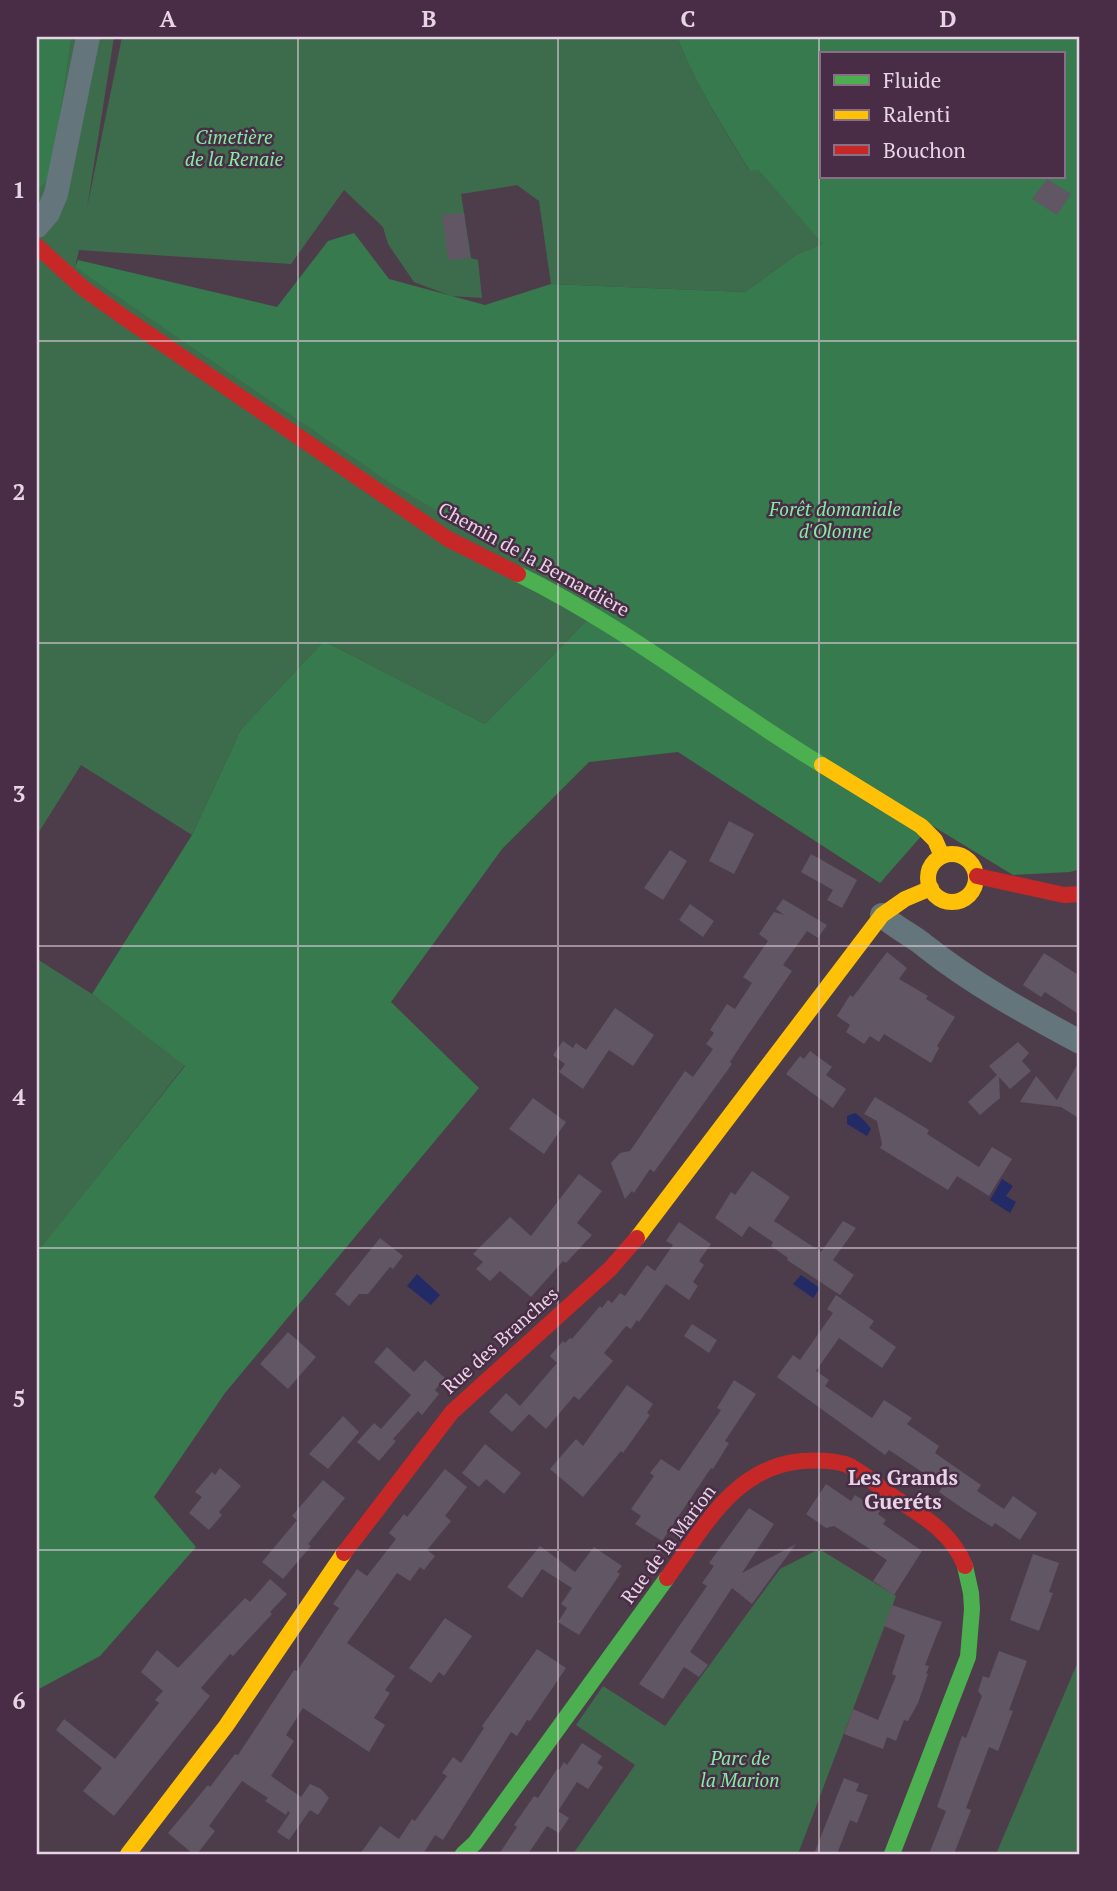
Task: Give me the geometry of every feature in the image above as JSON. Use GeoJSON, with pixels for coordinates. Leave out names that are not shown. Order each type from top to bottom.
{"type":"FeatureCollection","features":[{"type":"Feature","properties":{"kind":"street"},"geometry":{"type":"LineString","coordinates":[[37,226],[48,213],[56,194],[88,37]]}},
{"type":"Feature","properties":{"kind":"street","name":"Chemin de la Bernardière"},"geometry":{"type":"LineString","coordinates":[[37,246],[83,288],[125,318],[448,538],[563,596],[807,756],[921,826],[935,840],[942,856]]}},
{"type":"Feature","properties":{"kind":"street"},"geometry":{"type":"LineString","coordinates":[[957,854],[971,862],[977,876],[974,889],[965,899],[952,902],[939,898],[931,888],[928,876],[932,864],[942,856],[957,854]]}},
{"type":"Feature","properties":{"kind":"street"},"geometry":{"type":"LineString","coordinates":[[977,876],[1064,895],[1080,894]]}},
{"type":"Feature","properties":{"kind":"street","name":"Rue des Branches"},"geometry":{"type":"LineString","coordinates":[[128,1854],[226,1726],[358,1533],[452,1412],[631,1247],[882,915],[905,899],[931,888]]}},
{"type":"Feature","properties":{"kind":"street"},"geometry":{"type":"LineString","coordinates":[[882,915],[891,924],[924,944],[943,961],[1012,1006],[1080,1042]]}},
{"type":"Feature","properties":{"kind":"street","name":"Rue de la Marion"},"geometry":{"type":"LineString","coordinates":[[463,1854],[475,1843],[726,1497],[757,1473],[785,1462],[815,1461],[845,1464],[927,1518],[948,1537],[962,1561],[972,1590],[974,1625],[968,1657],[892,1854]]}},
{"type":"Feature","properties":{"kind":"green space","name":"Cimetière de la Renaie"},"geometry":{"type":"Polygon","coordinates":[[[37,37],[114,37],[87,208],[122,37],[677,37],[701,88],[749,170],[758,170],[824,244],[796,255],[745,292],[551,284],[539,201],[517,185],[461,194],[471,258],[478,260],[482,298],[451,296],[414,282],[388,244],[383,227],[344,190],[291,264],[79,250],[75,267],[604,603],[485,724],[324,641],[241,729],[192,835],[81,765],[37,835],[37,37]]]}},
{"type":"Feature","properties":{"kind":"green space"},"geometry":{"type":"Polygon","coordinates":[[[37,37],[71,37],[51,176],[37,191],[37,37]]]}},
{"type":"Feature","properties":{"kind":"green space","name":"Forêt domaniale d'Olonne"},"geometry":{"type":"Polygon","coordinates":[[[677,37],[1080,37],[1080,869],[1013,875],[931,825],[880,883],[678,752],[589,762],[502,849],[391,1002],[479,1088],[225,1393],[154,1497],[196,1547],[100,1656],[37,1690],[37,1253],[185,1066],[92,994],[192,835],[241,729],[324,641],[485,724],[604,603],[483,538],[392,484],[75,267],[78,260],[277,307],[328,241],[354,233],[389,279],[485,305],[551,284],[745,292],[796,255],[823,244],[758,170],[750,171],[692,72],[677,37]]]}},
{"type":"Feature","properties":{"kind":"green space"},"geometry":{"type":"Polygon","coordinates":[[[37,959],[92,994],[185,1065],[37,1254],[37,959]]]}},
{"type":"Feature","properties":{"kind":"green space","name":"Parc de la Marion"},"geometry":{"type":"Polygon","coordinates":[[[819,1549],[896,1596],[798,1854],[573,1854],[635,1765],[576,1725],[603,1686],[665,1726],[780,1569],[819,1549]]]}},
{"type":"Feature","properties":{"kind":"green space"},"geometry":{"type":"Polygon","coordinates":[[[1080,1657],[1080,1854],[996,1854],[1080,1657]]]}},
{"type":"Feature","properties":{"kind":"shaded area"},"geometry":{"type":"Polygon","coordinates":[[[855,1113],[871,1129],[867,1136],[847,1124],[847,1116],[855,1113]]]}},
{"type":"Feature","properties":{"kind":"shaded area"},"geometry":{"type":"Polygon","coordinates":[[[1002,1179],[1013,1186],[1006,1196],[1016,1202],[1010,1213],[990,1200],[1002,1179]]]}},
{"type":"Feature","properties":{"kind":"shaded area"},"geometry":{"type":"Polygon","coordinates":[[[417,1274],[440,1295],[431,1305],[407,1286],[417,1274]]]}},
{"type":"Feature","properties":{"kind":"shaded area"},"geometry":{"type":"Polygon","coordinates":[[[801,1275],[820,1288],[813,1298],[793,1284],[801,1275]]]}},
{"type":"Feature","properties":{"kind":"building"},"geometry":{"type":"Polygon","coordinates":[[[1047,179],[1071,194],[1057,215],[1032,199],[1047,179]]]}},
{"type":"Feature","properties":{"kind":"building"},"geometry":{"type":"Polygon","coordinates":[[[464,213],[470,258],[448,260],[442,215],[464,213]]]}},
{"type":"Feature","properties":{"kind":"building"},"geometry":{"type":"Polygon","coordinates":[[[729,821],[754,834],[734,874],[709,861],[729,821]]]}},
{"type":"Feature","properties":{"kind":"building"},"geometry":{"type":"Polygon","coordinates":[[[670,850],[687,861],[663,900],[644,888],[670,850]]]}},
{"type":"Feature","properties":{"kind":"building"},"geometry":{"type":"Polygon","coordinates":[[[811,854],[857,880],[842,908],[827,900],[833,890],[801,872],[811,854]]]}},
{"type":"Feature","properties":{"kind":"building"},"geometry":{"type":"Polygon","coordinates":[[[783,899],[827,925],[818,938],[807,931],[783,965],[792,971],[730,1062],[732,1064],[654,1172],[650,1169],[634,1193],[632,1191],[625,1199],[611,1163],[620,1153],[630,1151],[685,1071],[693,1077],[713,1049],[706,1044],[714,1033],[710,1030],[727,1004],[735,1009],[752,983],[743,977],[768,941],[759,934],[774,912],[784,915],[776,909],[783,899]]]}},
{"type":"Feature","properties":{"kind":"building"},"geometry":{"type":"Polygon","coordinates":[[[690,904],[714,921],[703,937],[679,920],[690,904]]]}},
{"type":"Feature","properties":{"kind":"building"},"geometry":{"type":"Polygon","coordinates":[[[887,952],[907,968],[899,979],[928,996],[926,999],[955,1017],[937,1046],[939,1048],[931,1063],[884,1034],[879,1042],[870,1036],[864,1044],[846,1032],[850,1025],[837,1016],[850,995],[853,997],[887,952]]]}},
{"type":"Feature","properties":{"kind":"building"},"geometry":{"type":"Polygon","coordinates":[[[1044,953],[1080,976],[1080,1015],[1045,992],[1041,997],[1023,985],[1044,953]]]}},
{"type":"Feature","properties":{"kind":"building"},"geometry":{"type":"Polygon","coordinates":[[[615,1008],[654,1035],[633,1066],[609,1050],[583,1089],[559,1072],[565,1064],[553,1055],[563,1041],[573,1048],[576,1043],[586,1050],[615,1008]]]}},
{"type":"Feature","properties":{"kind":"building"},"geometry":{"type":"Polygon","coordinates":[[[1018,1042],[1029,1053],[1022,1061],[1031,1071],[1010,1089],[999,1077],[1000,1098],[980,1115],[968,1102],[997,1075],[989,1066],[1018,1042]]]}},
{"type":"Feature","properties":{"kind":"building"},"geometry":{"type":"Polygon","coordinates":[[[810,1051],[832,1067],[826,1075],[846,1089],[833,1108],[786,1074],[800,1056],[804,1059],[810,1051]]]}},
{"type":"Feature","properties":{"kind":"building"},"geometry":{"type":"Polygon","coordinates":[[[1080,1060],[1080,1119],[1061,1107],[1020,1102],[1036,1076],[1057,1100],[1080,1060]]]}},
{"type":"Feature","properties":{"kind":"building"},"geometry":{"type":"Polygon","coordinates":[[[875,1097],[929,1130],[927,1134],[979,1167],[992,1147],[1012,1159],[989,1196],[957,1176],[948,1190],[880,1148],[882,1144],[877,1121],[864,1114],[875,1097]]]}},
{"type":"Feature","properties":{"kind":"building"},"geometry":{"type":"Polygon","coordinates":[[[533,1098],[566,1122],[544,1154],[509,1129],[533,1098]]]}},
{"type":"Feature","properties":{"kind":"building"},"geometry":{"type":"Polygon","coordinates":[[[752,1171],[790,1197],[774,1221],[821,1252],[843,1221],[856,1228],[833,1260],[854,1275],[840,1295],[787,1260],[788,1258],[771,1246],[773,1242],[749,1226],[742,1237],[715,1218],[731,1192],[735,1195],[752,1171]]]}},
{"type":"Feature","properties":{"kind":"building"},"geometry":{"type":"Polygon","coordinates":[[[579,1174],[602,1191],[577,1223],[592,1235],[566,1263],[563,1261],[531,1297],[500,1271],[490,1281],[476,1269],[483,1262],[473,1254],[510,1217],[531,1236],[579,1174]]]}},
{"type":"Feature","properties":{"kind":"building"},"geometry":{"type":"Polygon","coordinates":[[[679,1222],[711,1244],[699,1261],[704,1265],[693,1282],[698,1286],[689,1300],[666,1284],[639,1322],[637,1320],[631,1329],[626,1326],[604,1353],[613,1361],[579,1400],[574,1396],[546,1429],[529,1414],[512,1432],[489,1412],[506,1393],[520,1406],[557,1363],[550,1356],[563,1341],[565,1343],[572,1339],[608,1300],[612,1303],[620,1293],[625,1296],[647,1265],[655,1271],[673,1245],[666,1241],[679,1222]]]}},
{"type":"Feature","properties":{"kind":"building"},"geometry":{"type":"Polygon","coordinates":[[[380,1238],[403,1256],[393,1269],[390,1267],[368,1294],[359,1294],[349,1306],[335,1294],[380,1238]]]}},
{"type":"Feature","properties":{"kind":"building"},"geometry":{"type":"Polygon","coordinates":[[[836,1295],[874,1321],[869,1328],[896,1347],[882,1368],[839,1338],[816,1371],[829,1380],[825,1386],[872,1418],[884,1400],[912,1418],[907,1424],[939,1446],[935,1453],[981,1485],[977,1491],[1004,1509],[1013,1496],[1037,1513],[1020,1540],[995,1523],[992,1527],[965,1510],[939,1492],[943,1486],[889,1450],[885,1455],[777,1377],[793,1355],[800,1360],[833,1313],[827,1309],[836,1295]]]}},
{"type":"Feature","properties":{"kind":"building"},"geometry":{"type":"Polygon","coordinates":[[[692,1324],[717,1340],[709,1353],[684,1336],[692,1324]]]}},
{"type":"Feature","properties":{"kind":"building"},"geometry":{"type":"Polygon","coordinates":[[[288,1332],[316,1357],[288,1389],[260,1364],[288,1332]]]}},
{"type":"Feature","properties":{"kind":"building"},"geometry":{"type":"Polygon","coordinates":[[[387,1347],[414,1372],[425,1360],[445,1378],[435,1390],[439,1394],[422,1415],[418,1411],[393,1439],[396,1441],[379,1461],[357,1442],[374,1423],[381,1429],[411,1395],[374,1362],[387,1347]]]}},
{"type":"Feature","properties":{"kind":"building"},"geometry":{"type":"Polygon","coordinates":[[[734,1380],[756,1394],[725,1441],[729,1443],[713,1469],[711,1468],[662,1541],[635,1524],[641,1516],[631,1509],[654,1476],[650,1473],[661,1459],[679,1471],[721,1410],[717,1408],[734,1380]]]}},
{"type":"Feature","properties":{"kind":"building"},"geometry":{"type":"Polygon","coordinates":[[[627,1385],[653,1404],[647,1413],[650,1415],[623,1453],[621,1451],[583,1497],[550,1469],[576,1439],[583,1446],[627,1385]]]}},
{"type":"Feature","properties":{"kind":"building"},"geometry":{"type":"Polygon","coordinates":[[[343,1416],[359,1432],[328,1469],[309,1454],[343,1416]]]}},
{"type":"Feature","properties":{"kind":"building"},"geometry":{"type":"Polygon","coordinates":[[[485,1444],[521,1473],[504,1494],[486,1479],[479,1487],[462,1473],[485,1444]]]}},
{"type":"Feature","properties":{"kind":"building"},"geometry":{"type":"Polygon","coordinates":[[[220,1468],[241,1486],[219,1512],[222,1515],[209,1530],[189,1513],[202,1497],[195,1492],[212,1472],[215,1475],[220,1468]]]}},
{"type":"Feature","properties":{"kind":"building"},"geometry":{"type":"Polygon","coordinates":[[[445,1469],[467,1487],[445,1516],[451,1521],[427,1550],[435,1556],[424,1570],[420,1567],[410,1581],[397,1573],[347,1643],[395,1676],[385,1690],[390,1693],[374,1718],[385,1725],[369,1752],[303,1708],[286,1735],[294,1741],[271,1776],[301,1797],[310,1784],[321,1789],[329,1798],[318,1815],[310,1810],[289,1840],[277,1832],[290,1813],[288,1811],[286,1815],[265,1801],[268,1798],[242,1781],[209,1826],[215,1831],[197,1854],[193,1854],[168,1833],[208,1785],[210,1787],[235,1754],[238,1755],[339,1608],[333,1604],[357,1569],[367,1576],[396,1539],[389,1533],[404,1514],[407,1517],[445,1469]]]}},
{"type":"Feature","properties":{"kind":"building"},"geometry":{"type":"Polygon","coordinates":[[[323,1480],[345,1498],[308,1544],[311,1546],[283,1579],[262,1562],[297,1520],[292,1516],[323,1480]]]}},
{"type":"Feature","properties":{"kind":"building"},"geometry":{"type":"Polygon","coordinates":[[[826,1484],[851,1501],[855,1495],[880,1511],[878,1514],[886,1520],[883,1524],[922,1551],[894,1595],[873,1581],[887,1560],[834,1526],[826,1528],[806,1514],[826,1484]]]}},
{"type":"Feature","properties":{"kind":"building"},"geometry":{"type":"Polygon","coordinates":[[[749,1508],[774,1524],[742,1573],[796,1544],[752,1604],[732,1588],[690,1652],[708,1665],[699,1677],[684,1667],[663,1699],[639,1684],[707,1586],[702,1583],[714,1566],[709,1563],[749,1508]]]}},
{"type":"Feature","properties":{"kind":"building"},"geometry":{"type":"Polygon","coordinates":[[[540,1546],[575,1572],[594,1547],[622,1566],[617,1572],[620,1574],[579,1635],[558,1622],[567,1608],[561,1604],[572,1588],[542,1569],[522,1598],[507,1587],[540,1546]]]}},
{"type":"Feature","properties":{"kind":"building"},"geometry":{"type":"Polygon","coordinates":[[[1033,1554],[1059,1563],[1049,1592],[1053,1593],[1039,1631],[1010,1620],[1033,1554]]]}},
{"type":"Feature","properties":{"kind":"building"},"geometry":{"type":"Polygon","coordinates":[[[270,1579],[287,1594],[270,1612],[272,1614],[233,1656],[230,1654],[201,1688],[210,1696],[114,1816],[83,1791],[102,1768],[56,1730],[64,1719],[115,1759],[159,1703],[155,1700],[163,1691],[141,1672],[157,1650],[178,1668],[245,1598],[250,1602],[270,1579]]]}},
{"type":"Feature","properties":{"kind":"building"},"geometry":{"type":"Polygon","coordinates":[[[892,1605],[942,1622],[925,1665],[929,1666],[928,1674],[918,1703],[908,1721],[904,1720],[896,1741],[887,1737],[883,1749],[844,1734],[853,1709],[878,1720],[896,1676],[892,1674],[905,1635],[884,1626],[892,1605]]]}},
{"type":"Feature","properties":{"kind":"building"},"geometry":{"type":"Polygon","coordinates":[[[445,1618],[472,1636],[444,1676],[439,1672],[431,1683],[409,1668],[445,1618]]]}},
{"type":"Feature","properties":{"kind":"building"},"geometry":{"type":"Polygon","coordinates":[[[537,1649],[566,1668],[530,1721],[527,1720],[517,1736],[511,1732],[443,1840],[435,1835],[423,1854],[360,1854],[380,1826],[399,1839],[412,1819],[415,1821],[447,1776],[442,1773],[453,1757],[461,1763],[484,1728],[482,1726],[537,1649]]]}},
{"type":"Feature","properties":{"kind":"building"},"geometry":{"type":"Polygon","coordinates":[[[999,1651],[1027,1661],[1009,1710],[1013,1711],[998,1751],[989,1747],[966,1808],[971,1810],[954,1854],[929,1854],[946,1811],[937,1807],[962,1736],[966,1738],[982,1696],[978,1691],[983,1676],[989,1678],[999,1651]]]}},
{"type":"Feature","properties":{"kind":"building"},"geometry":{"type":"Polygon","coordinates":[[[582,1743],[602,1756],[597,1763],[603,1767],[588,1789],[577,1782],[558,1811],[569,1818],[559,1833],[547,1826],[528,1854],[499,1854],[517,1827],[514,1825],[534,1796],[538,1798],[557,1769],[559,1770],[564,1762],[567,1765],[582,1743]]]}},
{"type":"Feature","properties":{"kind":"building"},"geometry":{"type":"Polygon","coordinates":[[[844,1778],[859,1784],[856,1791],[868,1795],[857,1823],[850,1820],[837,1854],[814,1854],[844,1778]]]}},
{"type":"Feature","properties":{"kind":"traffic: fast"},"geometry":{"type":"LineString","coordinates":[[518,574],[597,617],[822,765]]}},
{"type":"Feature","properties":{"kind":"traffic: fast"},"geometry":{"type":"LineString","coordinates":[[892,1854],[968,1657],[972,1609],[965,1566]]}},
{"type":"Feature","properties":{"kind":"traffic: fast"},"geometry":{"type":"LineString","coordinates":[[463,1854],[475,1843],[667,1578]]}},
{"type":"Feature","properties":{"kind":"traffic: slow"},"geometry":{"type":"LineString","coordinates":[[822,765],[921,826],[935,840],[942,856]]}},
{"type":"Feature","properties":{"kind":"traffic: slow"},"geometry":{"type":"LineString","coordinates":[[952,854],[969,861],[976,878],[969,895],[952,902],[935,895],[928,878],[935,861],[952,854]]}},
{"type":"Feature","properties":{"kind":"traffic: slow"},"geometry":{"type":"LineString","coordinates":[[637,1238],[882,915],[905,899],[931,888]]}},
{"type":"Feature","properties":{"kind":"traffic: slow"},"geometry":{"type":"LineString","coordinates":[[128,1854],[226,1726],[344,1553]]}},
{"type":"Feature","properties":{"kind":"traffic: jam"},"geometry":{"type":"LineString","coordinates":[[37,246],[83,288],[125,318],[448,539],[518,574]]}},
{"type":"Feature","properties":{"kind":"traffic: jam"},"geometry":{"type":"LineString","coordinates":[[977,876],[1064,895],[1080,894]]}},
{"type":"Feature","properties":{"kind":"traffic: jam"},"geometry":{"type":"LineString","coordinates":[[344,1553],[452,1412],[610,1269],[637,1238]]}},
{"type":"Feature","properties":{"kind":"traffic: jam"},"geometry":{"type":"LineString","coordinates":[[667,1578],[708,1521],[739,1487],[778,1466],[802,1461],[840,1463],[862,1473],[943,1533],[959,1553],[965,1566]]}},
{"type":"Feature","properties":{"kind":"district","name":"Les Grands Gueréts"},"geometry":{"type":"Point","coordinates":[903,1490]}}]}
